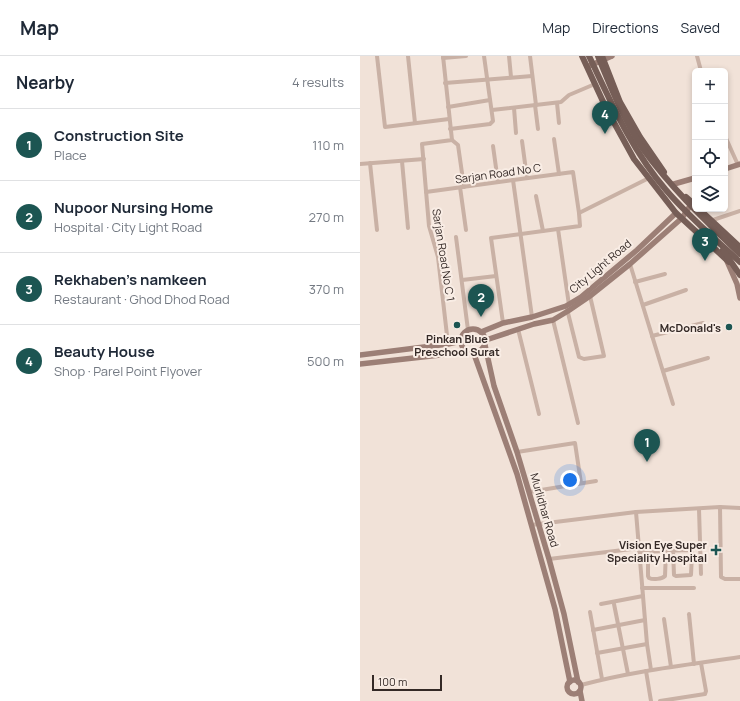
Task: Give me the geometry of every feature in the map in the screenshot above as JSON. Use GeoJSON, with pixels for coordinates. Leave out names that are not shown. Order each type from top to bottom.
{"type":"FeatureCollection","features":[{"type":"Feature","properties":{"kind":"main road"},"geometry":{"type":"LineString","coordinates":[[582,56],[606,108],[634,159],[676,213],[740,274]]}},
{"type":"Feature","properties":{"kind":"main road"},"geometry":{"type":"LineString","coordinates":[[589,56],[612,105],[646,164],[666,190],[740,262]]}},
{"type":"Feature","properties":{"kind":"main road"},"geometry":{"type":"LineString","coordinates":[[587,67],[601,57],[612,56]]}},
{"type":"Feature","properties":{"kind":"main road"},"geometry":{"type":"LineString","coordinates":[[601,57],[620,102],[640,137],[655,160],[674,184],[692,202]]}},
{"type":"Feature","properties":{"kind":"main road"},"geometry":{"type":"LineString","coordinates":[[601,57],[616,99],[643,148],[670,184],[687,203],[740,254]]}},
{"type":"Feature","properties":{"kind":"main road"},"geometry":{"type":"LineString","coordinates":[[728,168],[739,165]]}},
{"type":"Feature","properties":{"kind":"main road"},"geometry":{"type":"LineString","coordinates":[[674,184],[692,179]]}},
{"type":"Feature","properties":{"kind":"main road"},"geometry":{"type":"LineString","coordinates":[[360,364],[447,353],[467,352],[474,354],[481,351],[485,343],[518,329],[553,320],[568,307],[590,296],[630,264],[682,218],[692,206]]}},
{"type":"Feature","properties":{"kind":"main road"},"geometry":{"type":"LineString","coordinates":[[702,212],[737,244],[726,259]]}},
{"type":"Feature","properties":{"kind":"main road","name":"City Light Road"},"geometry":{"type":"LineString","coordinates":[[481,332],[503,323],[568,307],[636,250],[676,213]]}},
{"type":"Feature","properties":{"kind":"main road"},"geometry":{"type":"LineString","coordinates":[[717,241],[740,274]]}},
{"type":"Feature","properties":{"kind":"main road"},"geometry":{"type":"LineString","coordinates":[[726,259],[737,284],[740,298]]}},
{"type":"Feature","properties":{"kind":"main road"},"geometry":{"type":"LineString","coordinates":[[467,352],[462,348],[461,342],[463,335],[468,330],[475,329],[481,332],[485,343]]}},
{"type":"Feature","properties":{"kind":"main road"},"geometry":{"type":"LineString","coordinates":[[360,355],[461,342]]}},
{"type":"Feature","properties":{"kind":"main road","name":"Murlidhar Road"},"geometry":{"type":"LineString","coordinates":[[485,343],[494,386],[517,452],[564,614],[582,701]]}},
{"type":"Feature","properties":{"kind":"main road","name":"Murlidhar Road"},"geometry":{"type":"LineString","coordinates":[[474,354],[517,474],[555,609],[570,682]]}},
{"type":"Feature","properties":{"kind":"main road"},"geometry":{"type":"LineString","coordinates":[[572,694],[577,694],[580,686],[574,681],[570,682],[568,689],[572,694],[574,701]]}},
{"type":"Feature","properties":{"kind":"street"},"geometry":{"type":"LineString","coordinates":[[377,56],[385,127],[449,119]]}},
{"type":"Feature","properties":{"kind":"street"},"geometry":{"type":"LineString","coordinates":[[408,56],[415,123]]}},
{"type":"Feature","properties":{"kind":"street"},"geometry":{"type":"LineString","coordinates":[[466,56],[443,57],[450,129],[452,140],[458,145],[466,230]]}},
{"type":"Feature","properties":{"kind":"street"},"geometry":{"type":"LineString","coordinates":[[450,129],[490,124],[493,121],[484,56]]}},
{"type":"Feature","properties":{"kind":"street"},"geometry":{"type":"LineString","coordinates":[[509,56],[511,77]]}},
{"type":"Feature","properties":{"kind":"street"},"geometry":{"type":"LineString","coordinates":[[530,56],[538,129]]}},
{"type":"Feature","properties":{"kind":"street"},"geometry":{"type":"LineString","coordinates":[[697,56],[700,68]]}},
{"type":"Feature","properties":{"kind":"street"},"geometry":{"type":"LineString","coordinates":[[445,83],[532,76]]}},
{"type":"Feature","properties":{"kind":"street"},"geometry":{"type":"LineString","coordinates":[[492,110],[563,102],[569,95],[595,84]]}},
{"type":"Feature","properties":{"kind":"street"},"geometry":{"type":"LineString","coordinates":[[448,106],[490,100]]}},
{"type":"Feature","properties":{"kind":"street"},"geometry":{"type":"LineString","coordinates":[[557,103],[559,123]]}},
{"type":"Feature","properties":{"kind":"street"},"geometry":{"type":"LineString","coordinates":[[514,108],[516,133]]}},
{"type":"Feature","properties":{"kind":"street"},"geometry":{"type":"LineString","coordinates":[[554,139],[559,174]]}},
{"type":"Feature","properties":{"kind":"street","name":"Sarjan Road No C 1"},"geometry":{"type":"LineString","coordinates":[[448,344],[438,257],[429,226],[422,144],[452,140]]}},
{"type":"Feature","properties":{"kind":"street"},"geometry":{"type":"LineString","coordinates":[[727,140],[739,165]]}},
{"type":"Feature","properties":{"kind":"street"},"geometry":{"type":"LineString","coordinates":[[522,141],[527,178]]}},
{"type":"Feature","properties":{"kind":"street"},"geometry":{"type":"LineString","coordinates":[[493,146],[498,182]]}},
{"type":"Feature","properties":{"kind":"street"},"geometry":{"type":"LineString","coordinates":[[360,164],[424,159]]}},
{"type":"Feature","properties":{"kind":"street"},"geometry":{"type":"LineString","coordinates":[[402,161],[408,228]]}},
{"type":"Feature","properties":{"kind":"street"},"geometry":{"type":"LineString","coordinates":[[370,163],[376,230]]}},
{"type":"Feature","properties":{"kind":"street","name":"Sarjan Road No C"},"geometry":{"type":"LineString","coordinates":[[426,192],[573,172],[578,213]]}},
{"type":"Feature","properties":{"kind":"street"},"geometry":{"type":"LineString","coordinates":[[503,323],[491,238],[580,226],[578,213],[649,178]]}},
{"type":"Feature","properties":{"kind":"street"},"geometry":{"type":"LineString","coordinates":[[513,180],[532,317]]}},
{"type":"Feature","properties":{"kind":"street"},"geometry":{"type":"LineString","coordinates":[[536,196],[543,231]]}},
{"type":"Feature","properties":{"kind":"street"},"geometry":{"type":"LineString","coordinates":[[710,221],[740,211]]}},
{"type":"Feature","properties":{"kind":"street"},"geometry":{"type":"LineString","coordinates":[[558,229],[568,307],[579,357],[584,359],[604,356],[590,296]]}},
{"type":"Feature","properties":{"kind":"street"},"geometry":{"type":"LineString","coordinates":[[456,237],[468,330]]}},
{"type":"Feature","properties":{"kind":"street"},"geometry":{"type":"LineString","coordinates":[[630,264],[673,404]]}},
{"type":"Feature","properties":{"kind":"street"},"geometry":{"type":"LineString","coordinates":[[636,282],[665,274]]}},
{"type":"Feature","properties":{"kind":"street"},"geometry":{"type":"LineString","coordinates":[[462,280],[496,276]]}},
{"type":"Feature","properties":{"kind":"street"},"geometry":{"type":"LineString","coordinates":[[642,305],[686,290]]}},
{"type":"Feature","properties":{"kind":"street"},"geometry":{"type":"LineString","coordinates":[[553,320],[578,423]]}},
{"type":"Feature","properties":{"kind":"street"},"geometry":{"type":"LineString","coordinates":[[652,336],[703,323]]}},
{"type":"Feature","properties":{"kind":"street"},"geometry":{"type":"LineString","coordinates":[[518,329],[539,414]]}},
{"type":"Feature","properties":{"kind":"street"},"geometry":{"type":"LineString","coordinates":[[663,371],[708,358]]}},
{"type":"Feature","properties":{"kind":"street"},"geometry":{"type":"LineString","coordinates":[[517,452],[575,443],[581,483]]}},
{"type":"Feature","properties":{"kind":"street"},"geometry":{"type":"LineString","coordinates":[[529,492],[596,481]]}},
{"type":"Feature","properties":{"kind":"street"},"geometry":{"type":"LineString","coordinates":[[531,525],[636,512],[720,507],[740,508]]}},
{"type":"Feature","properties":{"kind":"street"},"geometry":{"type":"LineString","coordinates":[[720,507],[721,577],[725,579],[740,579]]}},
{"type":"Feature","properties":{"kind":"street"},"geometry":{"type":"LineString","coordinates":[[699,509],[701,574]]}},
{"type":"Feature","properties":{"kind":"street"},"geometry":{"type":"LineString","coordinates":[[636,512],[647,644],[651,670]]}},
{"type":"Feature","properties":{"kind":"street"},"geometry":{"type":"LineString","coordinates":[[549,559],[640,550],[648,552],[666,551],[672,551],[690,551],[692,553],[691,575],[674,575],[672,551]]}},
{"type":"Feature","properties":{"kind":"street"},"geometry":{"type":"LineString","coordinates":[[648,552],[648,576],[651,579],[663,578],[665,576],[666,551]]}},
{"type":"Feature","properties":{"kind":"street"},"geometry":{"type":"LineString","coordinates":[[642,588],[694,588]]}},
{"type":"Feature","properties":{"kind":"street"},"geometry":{"type":"LineString","coordinates":[[601,604],[643,596]]}},
{"type":"Feature","properties":{"kind":"street"},"geometry":{"type":"LineString","coordinates":[[614,604],[628,674]]}},
{"type":"Feature","properties":{"kind":"street"},"geometry":{"type":"LineString","coordinates":[[590,612],[602,679]]}},
{"type":"Feature","properties":{"kind":"street"},"geometry":{"type":"LineString","coordinates":[[689,614],[694,664]]}},
{"type":"Feature","properties":{"kind":"street"},"geometry":{"type":"LineString","coordinates":[[664,619],[671,667]]}},
{"type":"Feature","properties":{"kind":"street"},"geometry":{"type":"LineString","coordinates":[[593,630],[645,620]]}},
{"type":"Feature","properties":{"kind":"street"},"geometry":{"type":"LineString","coordinates":[[597,653],[647,644]]}},
{"type":"Feature","properties":{"kind":"street"},"geometry":{"type":"LineString","coordinates":[[580,686],[602,679],[628,674],[740,657]]}},
{"type":"Feature","properties":{"kind":"street"},"geometry":{"type":"LineString","coordinates":[[660,701],[705,694],[706,691],[701,663]]}},
{"type":"Feature","properties":{"kind":"street"},"geometry":{"type":"LineString","coordinates":[[646,671],[651,701]]}},
{"type":"Feature","properties":{"kind":"place","name":"Beauty House"},"geometry":{"type":"Point","coordinates":[605,134]}},
{"type":"Feature","properties":{"kind":"place","name":"Rekhaben's namkeen"},"geometry":{"type":"Point","coordinates":[705,261]}},
{"type":"Feature","properties":{"kind":"place","name":"Nupoor Nursing Home"},"geometry":{"type":"Point","coordinates":[481,317]}},
{"type":"Feature","properties":{"kind":"place","name":"Pinkan Blue Preschool Surat"},"geometry":{"type":"Point","coordinates":[457,325]}},
{"type":"Feature","properties":{"kind":"place","name":"McDonald's"},"geometry":{"type":"Point","coordinates":[729,327]}},
{"type":"Feature","properties":{"kind":"place","name":"Construction Site"},"geometry":{"type":"Point","coordinates":[647,462]}},
{"type":"Feature","properties":{"kind":"place","name":"Vision Eye Super Speciality Hospital"},"geometry":{"type":"Point","coordinates":[716,550]}}]}
